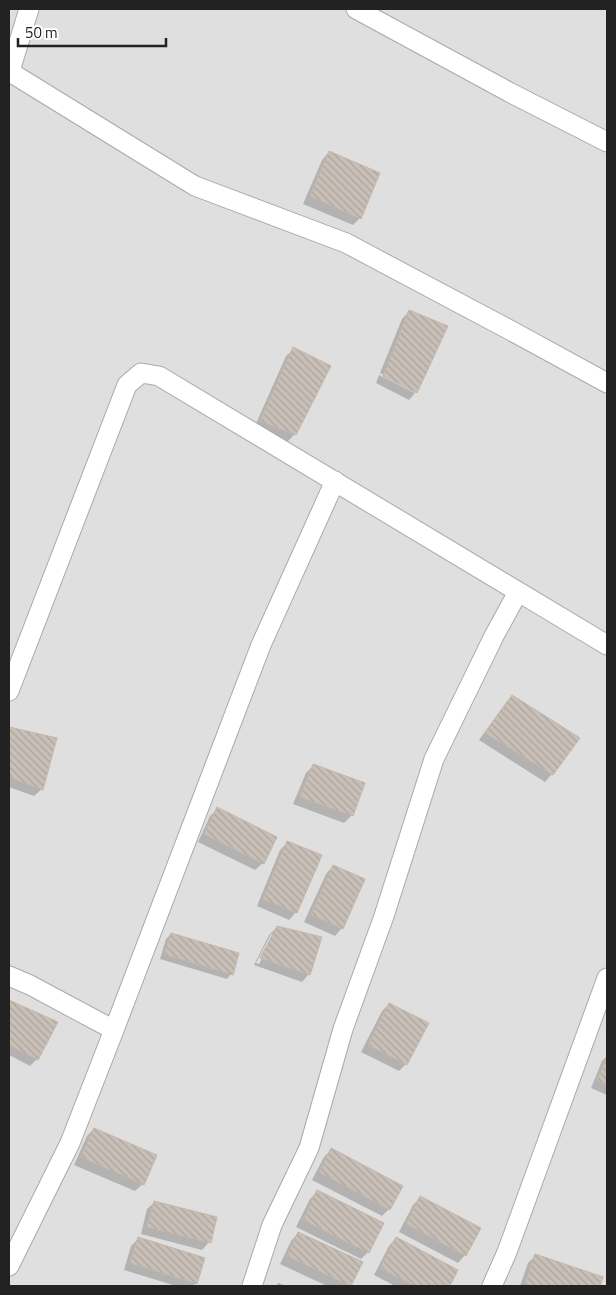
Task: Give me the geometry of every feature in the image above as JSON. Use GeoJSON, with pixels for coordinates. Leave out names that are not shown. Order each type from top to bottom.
{"type":"FeatureCollection","features":[{"type":"Feature","properties":{"kind":"street"},"geometry":{"type":"LineString","coordinates":[[29,9],[9,73],[195,186],[346,243],[508,328],[607,383]]}},
{"type":"Feature","properties":{"kind":"street"},"geometry":{"type":"LineString","coordinates":[[356,9],[509,92],[607,142]]}},
{"type":"Feature","properties":{"kind":"street"},"geometry":{"type":"LineString","coordinates":[[9,691],[127,385],[141,373],[159,376],[607,645]]}},
{"type":"Feature","properties":{"kind":"street"},"geometry":{"type":"LineString","coordinates":[[9,1266],[70,1144],[261,645],[335,482]]}},
{"type":"Feature","properties":{"kind":"street"},"geometry":{"type":"LineString","coordinates":[[252,1286],[272,1225],[309,1148],[343,1029],[384,916],[434,759],[494,636],[518,592]]}},
{"type":"Feature","properties":{"kind":"street"},"geometry":{"type":"LineString","coordinates":[[9,976],[30,985],[114,1030]]}},
{"type":"Feature","properties":{"kind":"street"},"geometry":{"type":"LineString","coordinates":[[492,1286],[507,1252],[607,978]]}},
{"type":"Feature","properties":{"kind":"shaded area"},"geometry":{"type":"Polygon","coordinates":[[[9,9],[607,9],[607,1286],[9,1286],[9,9]]]}},
{"type":"Feature","properties":{"kind":"building"},"geometry":{"type":"Polygon","coordinates":[[[329,151],[380,173],[361,219],[310,196],[329,151]]]}},
{"type":"Feature","properties":{"kind":"building"},"geometry":{"type":"Polygon","coordinates":[[[409,310],[448,326],[417,393],[383,376],[409,310]]]}},
{"type":"Feature","properties":{"kind":"building"},"geometry":{"type":"Polygon","coordinates":[[[293,347],[331,366],[296,435],[260,421],[293,347]]]}},
{"type":"Feature","properties":{"kind":"building"},"geometry":{"type":"Polygon","coordinates":[[[512,695],[580,738],[553,775],[485,733],[512,695]]]}},
{"type":"Feature","properties":{"kind":"building"},"geometry":{"type":"Polygon","coordinates":[[[9,727],[57,738],[43,790],[9,777],[9,727]]]}},
{"type":"Feature","properties":{"kind":"building"},"geometry":{"type":"Polygon","coordinates":[[[313,764],[365,783],[353,816],[300,797],[313,764]]]}},
{"type":"Feature","properties":{"kind":"building"},"geometry":{"type":"Polygon","coordinates":[[[217,807],[277,837],[264,864],[204,834],[217,807]]]}},
{"type":"Feature","properties":{"kind":"building"},"geometry":{"type":"Polygon","coordinates":[[[287,841],[322,855],[297,913],[263,899],[287,841]]]}},
{"type":"Feature","properties":{"kind":"building"},"geometry":{"type":"Polygon","coordinates":[[[333,865],[365,879],[343,929],[311,915],[333,865]]]}},
{"type":"Feature","properties":{"kind":"building"},"geometry":{"type":"Polygon","coordinates":[[[277,926],[322,937],[310,975],[260,958],[277,926]]]}},
{"type":"Feature","properties":{"kind":"building"},"geometry":{"type":"Polygon","coordinates":[[[171,933],[239,953],[233,975],[164,954],[171,933]]]}},
{"type":"Feature","properties":{"kind":"building"},"geometry":{"type":"Polygon","coordinates":[[[9,1000],[58,1022],[38,1060],[9,1045],[9,1000]]]}},
{"type":"Feature","properties":{"kind":"building"},"geometry":{"type":"Polygon","coordinates":[[[389,1003],[429,1023],[407,1065],[368,1045],[389,1003]]]}},
{"type":"Feature","properties":{"kind":"building"},"geometry":{"type":"Polygon","coordinates":[[[607,1057],[607,1085],[597,1080],[607,1057]]]}},
{"type":"Feature","properties":{"kind":"building"},"geometry":{"type":"Polygon","coordinates":[[[94,1128],[157,1155],[144,1185],[81,1157],[94,1128]]]}},
{"type":"Feature","properties":{"kind":"building"},"geometry":{"type":"Polygon","coordinates":[[[331,1148],[403,1186],[390,1210],[319,1172],[331,1148]]]}},
{"type":"Feature","properties":{"kind":"building"},"geometry":{"type":"Polygon","coordinates":[[[317,1190],[384,1223],[369,1253],[303,1220],[317,1190]]]}},
{"type":"Feature","properties":{"kind":"building"},"geometry":{"type":"Polygon","coordinates":[[[420,1196],[481,1228],[466,1256],[406,1224],[420,1196]]]}},
{"type":"Feature","properties":{"kind":"building"},"geometry":{"type":"Polygon","coordinates":[[[154,1201],[217,1217],[211,1243],[147,1227],[154,1201]]]}},
{"type":"Feature","properties":{"kind":"building"},"geometry":{"type":"Polygon","coordinates":[[[298,1232],[363,1262],[351,1286],[287,1256],[298,1232]]]}},
{"type":"Feature","properties":{"kind":"building"},"geometry":{"type":"Polygon","coordinates":[[[138,1237],[205,1258],[197,1284],[130,1263],[138,1237]]]}},
{"type":"Feature","properties":{"kind":"building"},"geometry":{"type":"Polygon","coordinates":[[[396,1237],[458,1270],[450,1286],[415,1286],[380,1268],[396,1237]]]}},
{"type":"Feature","properties":{"kind":"building"},"geometry":{"type":"Polygon","coordinates":[[[535,1254],[603,1277],[600,1286],[534,1286],[525,1283],[535,1254]]]}}]}
